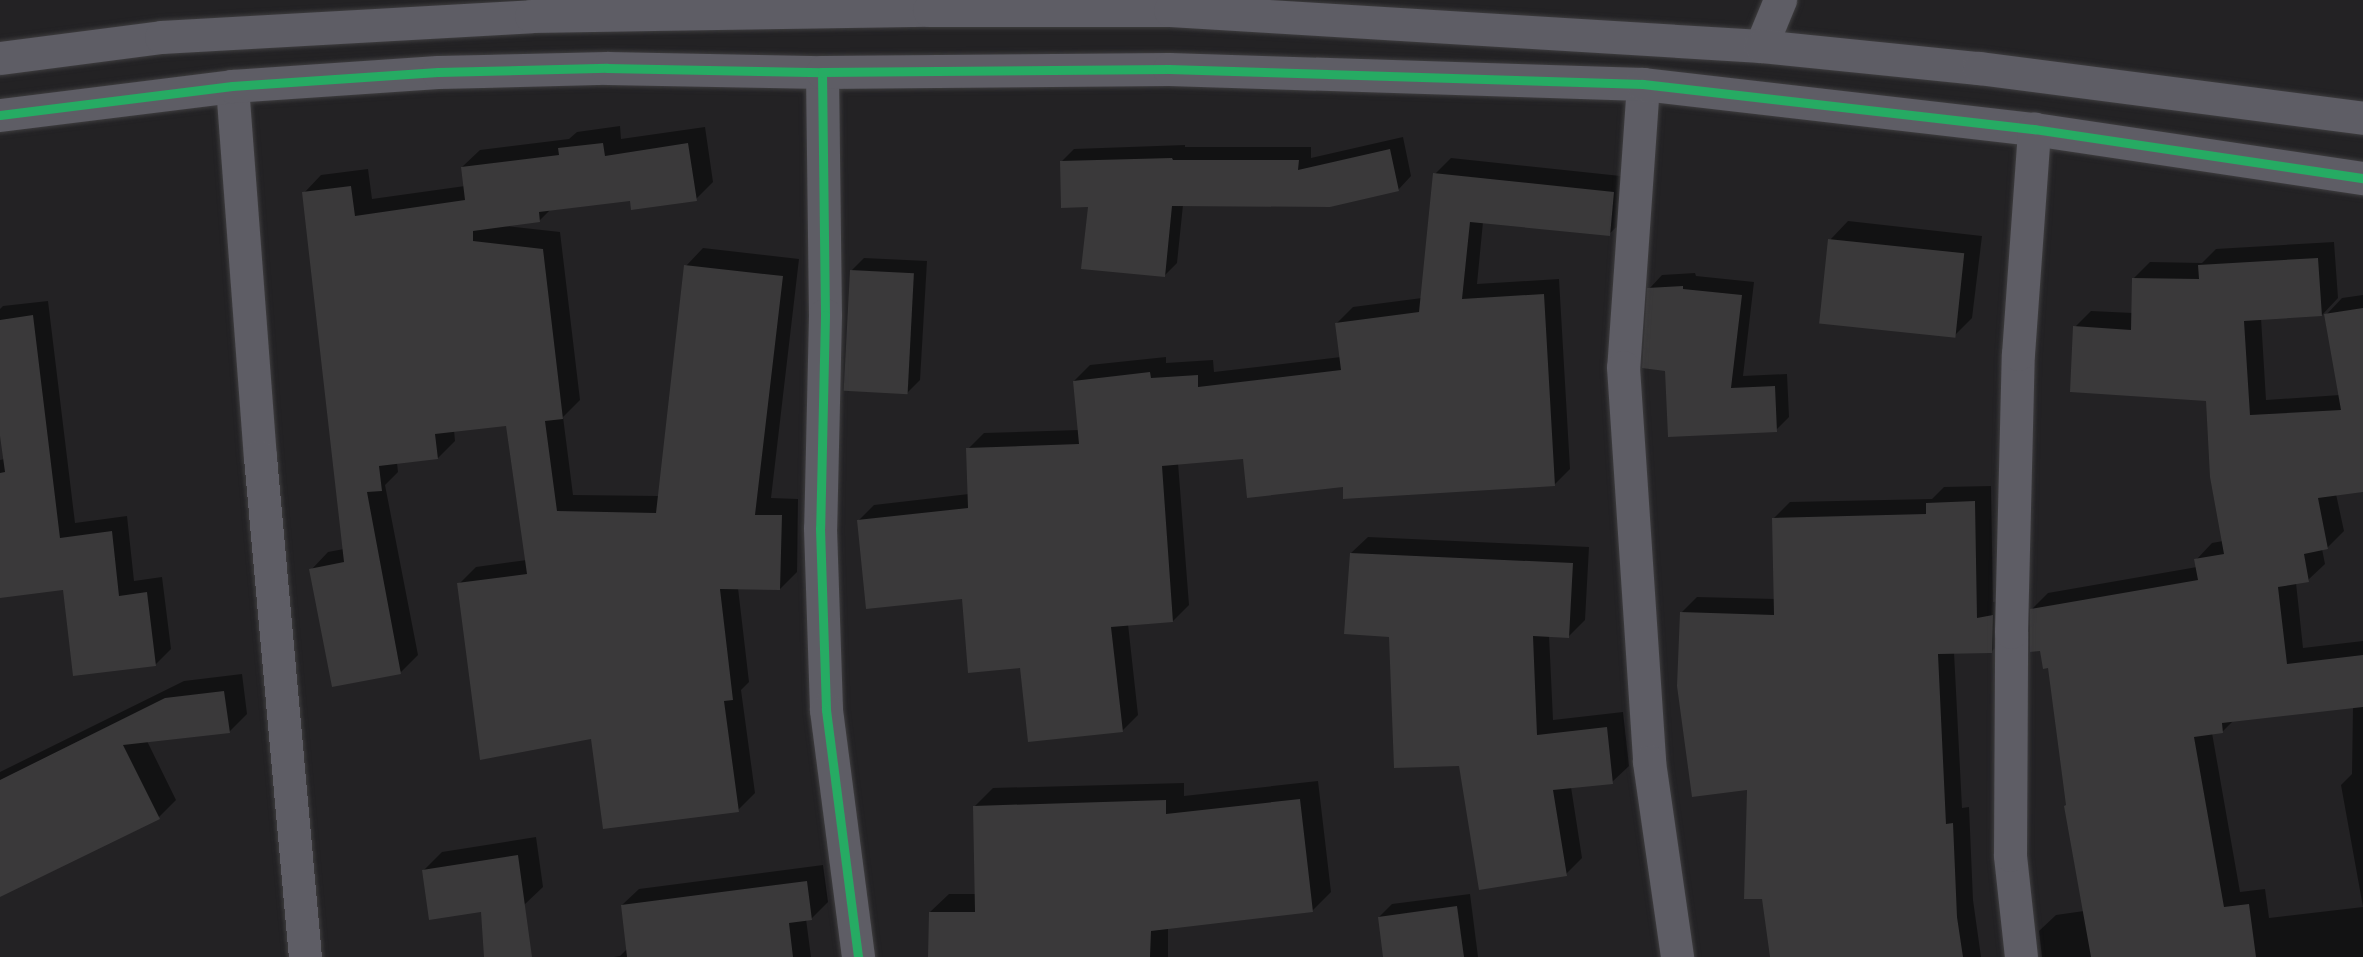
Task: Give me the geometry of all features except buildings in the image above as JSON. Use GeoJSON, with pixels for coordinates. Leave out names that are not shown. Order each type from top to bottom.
{"type":"FeatureCollection","features":[{"type":"Feature","properties":{"kind":"street"},"geometry":{"type":"LineString","coordinates":[[1761,46],[1780,0]]}},
{"type":"Feature","properties":{"kind":"street"},"geometry":{"type":"LineString","coordinates":[[0,58],[161,37],[532,8],[929,5],[1170,10],[1761,46],[1979,68],[2363,118]]}},
{"type":"Feature","properties":{"kind":"street"},"geometry":{"type":"LineString","coordinates":[[0,115],[232,86],[438,72],[607,68],[822,72],[1168,69],[1643,84],[2034,129],[2363,178]]}},
{"type":"Feature","properties":{"kind":"street"},"geometry":{"type":"LineString","coordinates":[[822,72],[825,315],[820,528],[826,710],[858,957]]}},
{"type":"Feature","properties":{"kind":"street"},"geometry":{"type":"LineString","coordinates":[[1643,84],[1623,367],[1649,762],[1677,957]]}},
{"type":"Feature","properties":{"kind":"street"},"geometry":{"type":"LineString","coordinates":[[232,86],[260,457],[305,957]]}},
{"type":"Feature","properties":{"kind":"street"},"geometry":{"type":"LineString","coordinates":[[2021,957],[2010,855],[2011,632],[2018,354],[2034,129]]}},
{"type":"Feature","properties":{"kind":"cycle path"},"geometry":{"type":"LineString","coordinates":[[0,115],[232,86],[438,72],[607,68],[822,72],[1169,69],[1643,84],[2034,129],[2363,178]]}},
{"type":"Feature","properties":{"kind":"cycle path"},"geometry":{"type":"LineString","coordinates":[[822,72],[825,315],[820,528],[826,710],[858,957]]}}]}
